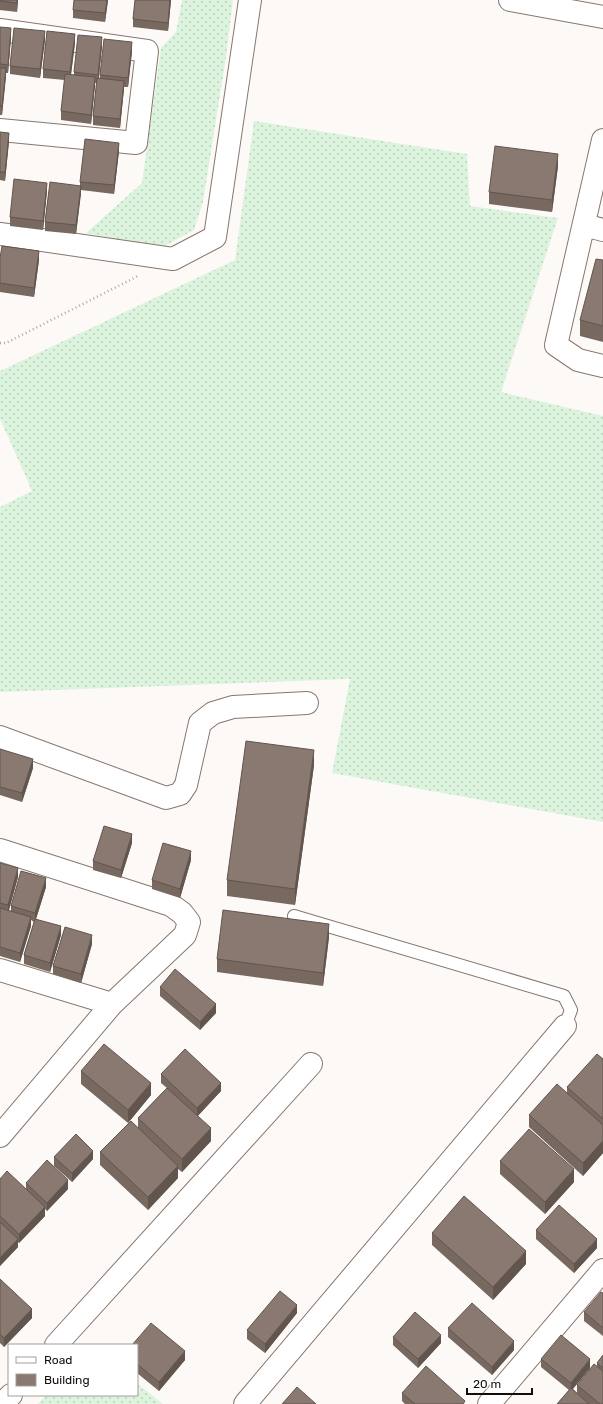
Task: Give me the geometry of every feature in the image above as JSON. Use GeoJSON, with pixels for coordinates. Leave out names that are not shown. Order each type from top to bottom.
{"type":"FeatureCollection","features":[{"type":"Feature","properties":{"kind":"street"},"geometry":{"type":"LineString","coordinates":[[0,234],[173,259],[215,237],[250,0]]}},
{"type":"Feature","properties":{"kind":"street"},"geometry":{"type":"LineString","coordinates":[[520,1],[603,17]]}},
{"type":"Feature","properties":{"kind":"street"},"geometry":{"type":"LineString","coordinates":[[0,30],[147,51],[136,143],[0,130]]}},
{"type":"Feature","properties":{"kind":"street"},"geometry":{"type":"LineString","coordinates":[[603,140],[593,227],[556,345],[578,360],[603,366]]}},
{"type":"Feature","properties":{"kind":"street"},"geometry":{"type":"LineString","coordinates":[[0,737],[166,798],[180,794],[186,785],[200,723],[213,713],[233,707],[307,703]]}},
{"type":"Feature","properties":{"kind":"street"},"geometry":{"type":"LineString","coordinates":[[0,850],[171,905],[182,913],[189,922],[186,935],[112,1004],[4,1126]]}},
{"type":"Feature","properties":{"kind":"street"},"geometry":{"type":"LineString","coordinates":[[0,970],[112,1004]]}},
{"type":"Feature","properties":{"kind":"street"},"geometry":{"type":"LineString","coordinates":[[245,1404],[565,1026]]}},
{"type":"Feature","properties":{"kind":"street"},"geometry":{"type":"LineString","coordinates":[[57,1344],[311,1064]]}},
{"type":"Feature","properties":{"kind":"street"},"geometry":{"type":"LineString","coordinates":[[489,1404],[603,1270]]}},
{"type":"Feature","properties":{"kind":"street"},"geometry":{"type":"LineString","coordinates":[[2,1404],[9,1396]]}},
{"type":"Feature","properties":{"kind":"lane"},"geometry":{"type":"LineString","coordinates":[[294,916],[564,996],[571,1010],[565,1026]]}},
{"type":"Feature","properties":{"kind":"path"},"geometry":{"type":"LineString","coordinates":[[0,343],[6,342],[173,259]]}},
{"type":"Feature","properties":{"kind":"green space"},"geometry":{"type":"Polygon","coordinates":[[[182,0],[233,0],[226,57],[203,202],[194,230],[161,248],[86,233],[142,183],[161,48],[176,32],[182,0]]]}},
{"type":"Feature","properties":{"kind":"green space"},"geometry":{"type":"Polygon","coordinates":[[[254,121],[467,154],[470,206],[558,218],[501,392],[603,416],[603,822],[332,773],[350,679],[0,692],[0,507],[32,491],[0,419],[0,371],[235,260],[254,121]]]}},
{"type":"Feature","properties":{"kind":"green space"},"geometry":{"type":"Polygon","coordinates":[[[138,1384],[163,1404],[38,1404],[45,1396],[138,1396],[138,1384]]]}},
{"type":"Feature","properties":{"kind":"building"},"geometry":{"type":"Polygon","coordinates":[[[17,0],[17,3],[0,1],[17,0]]]}},
{"type":"Feature","properties":{"kind":"building"},"geometry":{"type":"Polygon","coordinates":[[[74,0],[107,0],[105,13],[73,10],[74,0]]]}},
{"type":"Feature","properties":{"kind":"building"},"geometry":{"type":"Polygon","coordinates":[[[135,0],[170,0],[168,23],[133,19],[135,0]]]}},
{"type":"Feature","properties":{"kind":"building"},"geometry":{"type":"Polygon","coordinates":[[[0,27],[11,28],[8,65],[0,64],[0,27]]]}},
{"type":"Feature","properties":{"kind":"building"},"geometry":{"type":"Polygon","coordinates":[[[14,28],[45,31],[40,69],[10,66],[14,28]]]}},
{"type":"Feature","properties":{"kind":"building"},"geometry":{"type":"Polygon","coordinates":[[[47,31],[75,34],[70,72],[43,69],[47,31]]]}},
{"type":"Feature","properties":{"kind":"building"},"geometry":{"type":"Polygon","coordinates":[[[78,35],[102,37],[98,75],[74,72],[78,35]]]}},
{"type":"Feature","properties":{"kind":"building"},"geometry":{"type":"Polygon","coordinates":[[[104,39],[132,42],[128,78],[100,75],[104,39]]]}},
{"type":"Feature","properties":{"kind":"building"},"geometry":{"type":"Polygon","coordinates":[[[0,68],[6,68],[2,106],[0,106],[0,68]]]}},
{"type":"Feature","properties":{"kind":"building"},"geometry":{"type":"Polygon","coordinates":[[[65,74],[95,77],[91,115],[61,111],[65,74]]]}},
{"type":"Feature","properties":{"kind":"building"},"geometry":{"type":"Polygon","coordinates":[[[97,78],[124,81],[120,119],[93,116],[97,78]]]}},
{"type":"Feature","properties":{"kind":"building"},"geometry":{"type":"Polygon","coordinates":[[[0,132],[9,133],[5,172],[0,172],[0,132]]]}},
{"type":"Feature","properties":{"kind":"building"},"geometry":{"type":"Polygon","coordinates":[[[85,139],[119,143],[114,185],[80,182],[85,139]]]}},
{"type":"Feature","properties":{"kind":"building"},"geometry":{"type":"Polygon","coordinates":[[[495,146],[558,154],[552,200],[489,192],[495,146]]]}},
{"type":"Feature","properties":{"kind":"building"},"geometry":{"type":"Polygon","coordinates":[[[14,179],[47,183],[43,221],[10,217],[14,179]]]}},
{"type":"Feature","properties":{"kind":"building"},"geometry":{"type":"Polygon","coordinates":[[[50,182],[81,186],[76,225],[45,222],[50,182]]]}},
{"type":"Feature","properties":{"kind":"building"},"geometry":{"type":"Polygon","coordinates":[[[2,246],[39,251],[34,288],[0,283],[0,258],[2,246]]]}},
{"type":"Feature","properties":{"kind":"building"},"geometry":{"type":"Polygon","coordinates":[[[596,259],[603,260],[603,326],[580,320],[596,259]]]}},
{"type":"Feature","properties":{"kind":"building"},"geometry":{"type":"Polygon","coordinates":[[[246,741],[314,750],[295,889],[227,880],[246,741]]]}},
{"type":"Feature","properties":{"kind":"building"},"geometry":{"type":"Polygon","coordinates":[[[0,749],[33,759],[22,793],[0,787],[0,749]]]}},
{"type":"Feature","properties":{"kind":"building"},"geometry":{"type":"Polygon","coordinates":[[[104,826],[132,834],[121,870],[93,861],[104,826]]]}},
{"type":"Feature","properties":{"kind":"building"},"geometry":{"type":"Polygon","coordinates":[[[163,843],[191,851],[180,889],[152,880],[163,843]]]}},
{"type":"Feature","properties":{"kind":"building"},"geometry":{"type":"Polygon","coordinates":[[[0,863],[18,868],[8,905],[0,903],[0,863]]]}},
{"type":"Feature","properties":{"kind":"building"},"geometry":{"type":"Polygon","coordinates":[[[21,871],[46,878],[35,913],[11,906],[21,871]]]}},
{"type":"Feature","properties":{"kind":"building"},"geometry":{"type":"Polygon","coordinates":[[[0,908],[31,917],[20,953],[0,947],[0,908]]]}},
{"type":"Feature","properties":{"kind":"building"},"geometry":{"type":"Polygon","coordinates":[[[223,910],[329,924],[323,973],[217,959],[223,910]]]}},
{"type":"Feature","properties":{"kind":"building"},"geometry":{"type":"Polygon","coordinates":[[[35,919],[61,926],[50,963],[24,955],[35,919]]]}},
{"type":"Feature","properties":{"kind":"building"},"geometry":{"type":"Polygon","coordinates":[[[65,927],[92,935],[81,974],[53,966],[65,927]]]}},
{"type":"Feature","properties":{"kind":"building"},"geometry":{"type":"Polygon","coordinates":[[[175,969],[216,1004],[200,1022],[160,987],[175,969]]]}},
{"type":"Feature","properties":{"kind":"building"},"geometry":{"type":"Polygon","coordinates":[[[104,1044],[151,1083],[128,1110],[81,1071],[104,1044]]]}},
{"type":"Feature","properties":{"kind":"building"},"geometry":{"type":"Polygon","coordinates":[[[185,1049],[221,1083],[197,1108],[161,1074],[185,1049]]]}},
{"type":"Feature","properties":{"kind":"building"},"geometry":{"type":"Polygon","coordinates":[[[597,1054],[603,1059],[603,1119],[567,1087],[597,1054]]]}},
{"type":"Feature","properties":{"kind":"building"},"geometry":{"type":"Polygon","coordinates":[[[557,1084],[603,1125],[603,1141],[583,1163],[529,1115],[557,1084]]]}},
{"type":"Feature","properties":{"kind":"building"},"geometry":{"type":"Polygon","coordinates":[[[167,1088],[211,1128],[182,1159],[138,1118],[167,1088]]]}},
{"type":"Feature","properties":{"kind":"building"},"geometry":{"type":"Polygon","coordinates":[[[131,1121],[178,1166],[148,1197],[100,1152],[131,1121]]]}},
{"type":"Feature","properties":{"kind":"building"},"geometry":{"type":"Polygon","coordinates":[[[529,1129],[574,1169],[545,1202],[500,1161],[529,1129]]]}},
{"type":"Feature","properties":{"kind":"building"},"geometry":{"type":"Polygon","coordinates":[[[76,1134],[93,1151],[72,1173],[54,1157],[76,1134]]]}},
{"type":"Feature","properties":{"kind":"building"},"geometry":{"type":"Polygon","coordinates":[[[47,1160],[68,1180],[47,1203],[26,1183],[47,1160]]]}},
{"type":"Feature","properties":{"kind":"building"},"geometry":{"type":"Polygon","coordinates":[[[7,1171],[45,1207],[19,1234],[0,1216],[0,1179],[7,1171]]]}},
{"type":"Feature","properties":{"kind":"building"},"geometry":{"type":"Polygon","coordinates":[[[464,1196],[526,1251],[493,1287],[432,1233],[464,1196]]]}},
{"type":"Feature","properties":{"kind":"building"},"geometry":{"type":"Polygon","coordinates":[[[559,1205],[597,1239],[574,1264],[536,1230],[559,1205]]]}},
{"type":"Feature","properties":{"kind":"building"},"geometry":{"type":"Polygon","coordinates":[[[0,1222],[18,1239],[0,1258],[0,1222]]]}},
{"type":"Feature","properties":{"kind":"building"},"geometry":{"type":"Polygon","coordinates":[[[0,1279],[32,1309],[4,1338],[0,1334],[0,1279]]]}},
{"type":"Feature","properties":{"kind":"building"},"geometry":{"type":"Polygon","coordinates":[[[280,1291],[297,1305],[265,1344],[247,1330],[280,1291]]]}},
{"type":"Feature","properties":{"kind":"building"},"geometry":{"type":"Polygon","coordinates":[[[601,1292],[603,1293],[603,1328],[584,1312],[601,1292]]]}},
{"type":"Feature","properties":{"kind":"building"},"geometry":{"type":"Polygon","coordinates":[[[472,1303],[514,1341],[492,1367],[448,1328],[472,1303]]]}},
{"type":"Feature","properties":{"kind":"building"},"geometry":{"type":"Polygon","coordinates":[[[415,1312],[441,1335],[418,1359],[393,1337],[415,1312]]]}},
{"type":"Feature","properties":{"kind":"building"},"geometry":{"type":"Polygon","coordinates":[[[151,1323],[185,1351],[159,1382],[138,1365],[138,1344],[133,1344],[151,1323]]]}},
{"type":"Feature","properties":{"kind":"building"},"geometry":{"type":"Polygon","coordinates":[[[561,1335],[590,1359],[571,1383],[541,1359],[561,1335]]]}},
{"type":"Feature","properties":{"kind":"building"},"geometry":{"type":"Polygon","coordinates":[[[603,1355],[603,1368],[597,1363],[603,1355]]]}},
{"type":"Feature","properties":{"kind":"building"},"geometry":{"type":"Polygon","coordinates":[[[594,1364],[603,1371],[603,1404],[600,1404],[577,1385],[594,1364]]]}},
{"type":"Feature","properties":{"kind":"building"},"geometry":{"type":"Polygon","coordinates":[[[426,1366],[465,1401],[463,1404],[415,1404],[402,1393],[426,1366]]]}},
{"type":"Feature","properties":{"kind":"building"},"geometry":{"type":"Polygon","coordinates":[[[297,1387],[316,1404],[282,1404],[297,1387]]]}},
{"type":"Feature","properties":{"kind":"building"},"geometry":{"type":"Polygon","coordinates":[[[571,1388],[589,1404],[557,1404],[571,1388]]]}}]}
